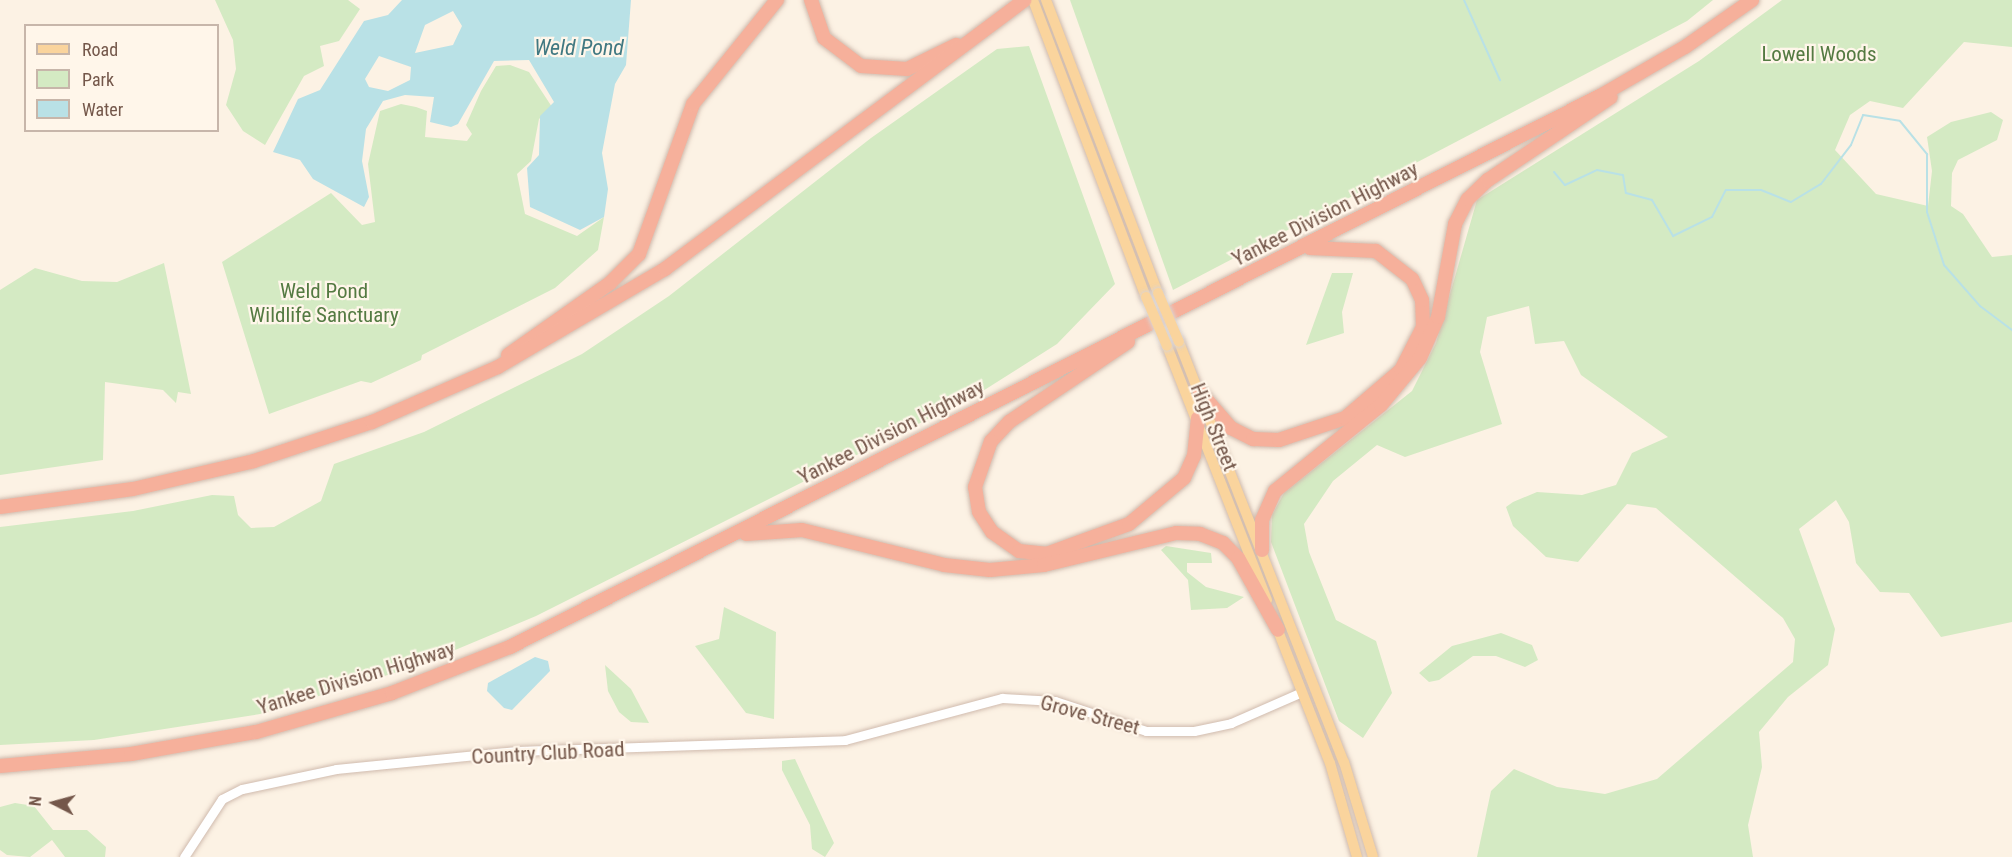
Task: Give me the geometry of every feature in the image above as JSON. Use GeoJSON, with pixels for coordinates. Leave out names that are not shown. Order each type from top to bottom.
{"type":"FeatureCollection","features":[{"type":"Feature","properties":{"kind":"highway"},"geometry":{"type":"LineString","coordinates":[[485,373],[610,283],[639,254],[693,104],[777,0]]}},
{"type":"Feature","properties":{"kind":"highway"},"geometry":{"type":"LineString","coordinates":[[811,0],[818,27],[831,46],[871,69],[907,69],[977,36]]}},
{"type":"Feature","properties":{"kind":"highway"},"geometry":{"type":"LineString","coordinates":[[0,507],[133,489],[254,461],[372,422],[485,373],[654,276],[1024,0]]}},
{"type":"Feature","properties":{"kind":"highway","name":"Yankee Division Highway"},"geometry":{"type":"LineString","coordinates":[[0,766],[173,748],[364,702],[516,644],[1305,248],[1637,76],[1752,0]]}},
{"type":"Feature","properties":{"kind":"highway"},"geometry":{"type":"LineString","coordinates":[[1262,550],[1262,520],[1275,491],[1381,405],[1420,358],[1437,317],[1455,225],[1468,200],[1488,180],[1637,76]]}},
{"type":"Feature","properties":{"kind":"highway"},"geometry":{"type":"LineString","coordinates":[[1200,392],[1231,428],[1253,438],[1280,440],[1345,418],[1401,370],[1423,327],[1422,300],[1412,279],[1376,251],[1305,248]]}},
{"type":"Feature","properties":{"kind":"highway"},"geometry":{"type":"LineString","coordinates":[[1142,330],[994,437],[975,481],[986,524],[1008,546],[1038,555],[1069,550],[1115,531],[1181,482],[1194,456],[1197,418]]}},
{"type":"Feature","properties":{"kind":"highway"},"geometry":{"type":"LineString","coordinates":[[735,535],[802,530],[944,565],[998,570],[1053,563],[1176,533],[1200,534],[1223,543],[1238,558],[1278,630]]}},
{"type":"Feature","properties":{"kind":"main road","name":"High Street"},"geometry":{"type":"LineString","coordinates":[[1033,0],[1146,297],[1197,418],[1302,692],[1357,857]]}},
{"type":"Feature","properties":{"kind":"main road","name":"High Street"},"geometry":{"type":"LineString","coordinates":[[1046,0],[1158,293],[1200,392],[1344,762],[1373,857]]}},
{"type":"Feature","properties":{"kind":"street","name":"Grove Street"},"geometry":{"type":"LineString","coordinates":[[946,716],[985,702],[1027,698],[1068,705],[1146,731],[1194,731],[1231,723],[1302,692]]}},
{"type":"Feature","properties":{"kind":"street","name":"Country Club Road"},"geometry":{"type":"LineString","coordinates":[[184,857],[222,800],[242,789],[336,769],[517,751],[833,741],[946,716]]}},
{"type":"Feature","properties":{"kind":"green space"},"geometry":{"type":"Polygon","coordinates":[[[215,0],[348,0],[360,9],[339,41],[320,46],[324,66],[304,76],[265,145],[243,131],[226,105],[236,69],[233,40],[215,0]]]}},
{"type":"Feature","properties":{"kind":"green space"},"geometry":{"type":"Polygon","coordinates":[[[1070,0],[1713,0],[1687,21],[1173,290],[1070,0]]]}},
{"type":"Feature","properties":{"kind":"green space","name":"Lowell Woods"},"geometry":{"type":"Polygon","coordinates":[[[1782,0],[2012,0],[2012,47],[1964,42],[1903,108],[1870,101],[1850,115],[1835,150],[1876,194],[1928,206],[1932,171],[1927,137],[1951,122],[1991,112],[2003,120],[1997,140],[1958,160],[1952,173],[1951,206],[1963,214],[1992,257],[2012,255],[2012,622],[1941,637],[1909,593],[1880,592],[1856,563],[1849,522],[1836,500],[1799,529],[1835,629],[1828,665],[1788,697],[1759,732],[1762,767],[1748,825],[1753,857],[1477,857],[1491,791],[1514,769],[1557,787],[1605,794],[1657,779],[1793,662],[1795,639],[1783,618],[1656,508],[1627,504],[1578,562],[1546,557],[1513,526],[1506,507],[1513,502],[1537,492],[1582,495],[1616,485],[1632,453],[1668,437],[1581,375],[1564,341],[1535,344],[1529,306],[1487,317],[1480,352],[1502,424],[1405,457],[1377,445],[1333,481],[1304,524],[1309,552],[1336,620],[1376,641],[1392,693],[1363,738],[1339,721],[1271,542],[1272,515],[1284,493],[1412,391],[1436,343],[1477,200],[1699,61],[1782,0]]]}},
{"type":"Feature","properties":{"kind":"green space"},"geometry":{"type":"Polygon","coordinates":[[[1029,46],[1115,284],[1057,344],[978,394],[536,616],[417,666],[260,714],[94,740],[0,745],[0,527],[133,511],[212,495],[234,496],[238,515],[251,528],[274,527],[321,501],[334,464],[424,432],[582,354],[669,296],[871,138],[997,49],[1029,46]]]}},
{"type":"Feature","properties":{"kind":"green space","name":"Weld Pond Wildlife Sanctuary"},"geometry":{"type":"Polygon","coordinates":[[[510,65],[529,72],[552,107],[539,119],[531,161],[517,174],[525,214],[577,236],[604,217],[598,250],[555,288],[422,355],[421,360],[371,383],[361,381],[269,414],[222,262],[331,193],[362,225],[375,222],[368,164],[380,111],[401,104],[416,107],[427,111],[425,137],[467,141],[472,134],[466,125],[481,91],[496,66],[510,65]]]}},
{"type":"Feature","properties":{"kind":"green space"},"geometry":{"type":"Polygon","coordinates":[[[164,263],[191,394],[178,392],[176,403],[163,390],[105,382],[103,460],[0,475],[0,290],[35,268],[82,281],[117,282],[164,263]]]}},
{"type":"Feature","properties":{"kind":"green space"},"geometry":{"type":"Polygon","coordinates":[[[1332,273],[1353,273],[1342,312],[1344,333],[1306,345],[1332,273]]]}},
{"type":"Feature","properties":{"kind":"green space"},"geometry":{"type":"Polygon","coordinates":[[[1166,546],[1211,553],[1212,563],[1187,563],[1187,572],[1206,587],[1244,597],[1227,608],[1191,610],[1188,580],[1161,550],[1166,546]]]}},
{"type":"Feature","properties":{"kind":"green space"},"geometry":{"type":"Polygon","coordinates":[[[724,607],[776,632],[774,719],[746,713],[695,646],[719,639],[724,607]]]}},
{"type":"Feature","properties":{"kind":"green space"},"geometry":{"type":"Polygon","coordinates":[[[1501,633],[1532,645],[1538,660],[1525,667],[1496,656],[1473,656],[1439,680],[1429,682],[1419,673],[1452,646],[1501,633]]]}},
{"type":"Feature","properties":{"kind":"green space"},"geometry":{"type":"Polygon","coordinates":[[[605,665],[631,689],[649,723],[631,722],[619,712],[608,691],[605,665]]]}},
{"type":"Feature","properties":{"kind":"green space"},"geometry":{"type":"Polygon","coordinates":[[[795,759],[834,843],[825,857],[812,849],[810,825],[782,770],[782,761],[795,759]]]}},
{"type":"Feature","properties":{"kind":"green space"},"geometry":{"type":"Polygon","coordinates":[[[15,803],[34,806],[53,830],[87,830],[106,847],[105,857],[65,857],[52,840],[30,857],[7,855],[0,850],[0,807],[15,803]]]}},
{"type":"Feature","properties":{"kind":"water","name":"Weld Pond"},"geometry":{"type":"Polygon","coordinates":[[[402,0],[631,0],[626,65],[615,84],[602,153],[608,189],[604,217],[580,230],[530,207],[527,168],[539,155],[540,116],[554,102],[529,60],[494,61],[458,124],[451,127],[430,122],[434,97],[405,95],[383,101],[366,129],[362,161],[369,197],[364,207],[313,179],[300,160],[273,152],[298,99],[320,90],[364,21],[388,15],[402,0]],[[453,11],[425,25],[415,53],[453,45],[462,26],[453,11]],[[379,56],[365,79],[369,87],[388,91],[410,80],[411,67],[379,56]]]}},
{"type":"Feature","properties":{"kind":"water"},"geometry":{"type":"Polygon","coordinates":[[[535,657],[548,661],[550,671],[512,710],[504,708],[487,691],[488,683],[535,657]]]}},
{"type":"Feature","properties":{"kind":"waterway"},"geometry":{"type":"LineString","coordinates":[[1464,0],[1500,80]]}},
{"type":"Feature","properties":{"kind":"waterway"},"geometry":{"type":"LineString","coordinates":[[1554,172],[1565,185],[1597,170],[1623,175],[1626,193],[1652,200],[1673,236],[1712,217],[1726,190],[1761,190],[1791,202],[1821,184],[1851,145],[1863,115],[1900,121],[1927,154],[1927,212],[1944,265],[1980,306],[2012,330]]}}]}
